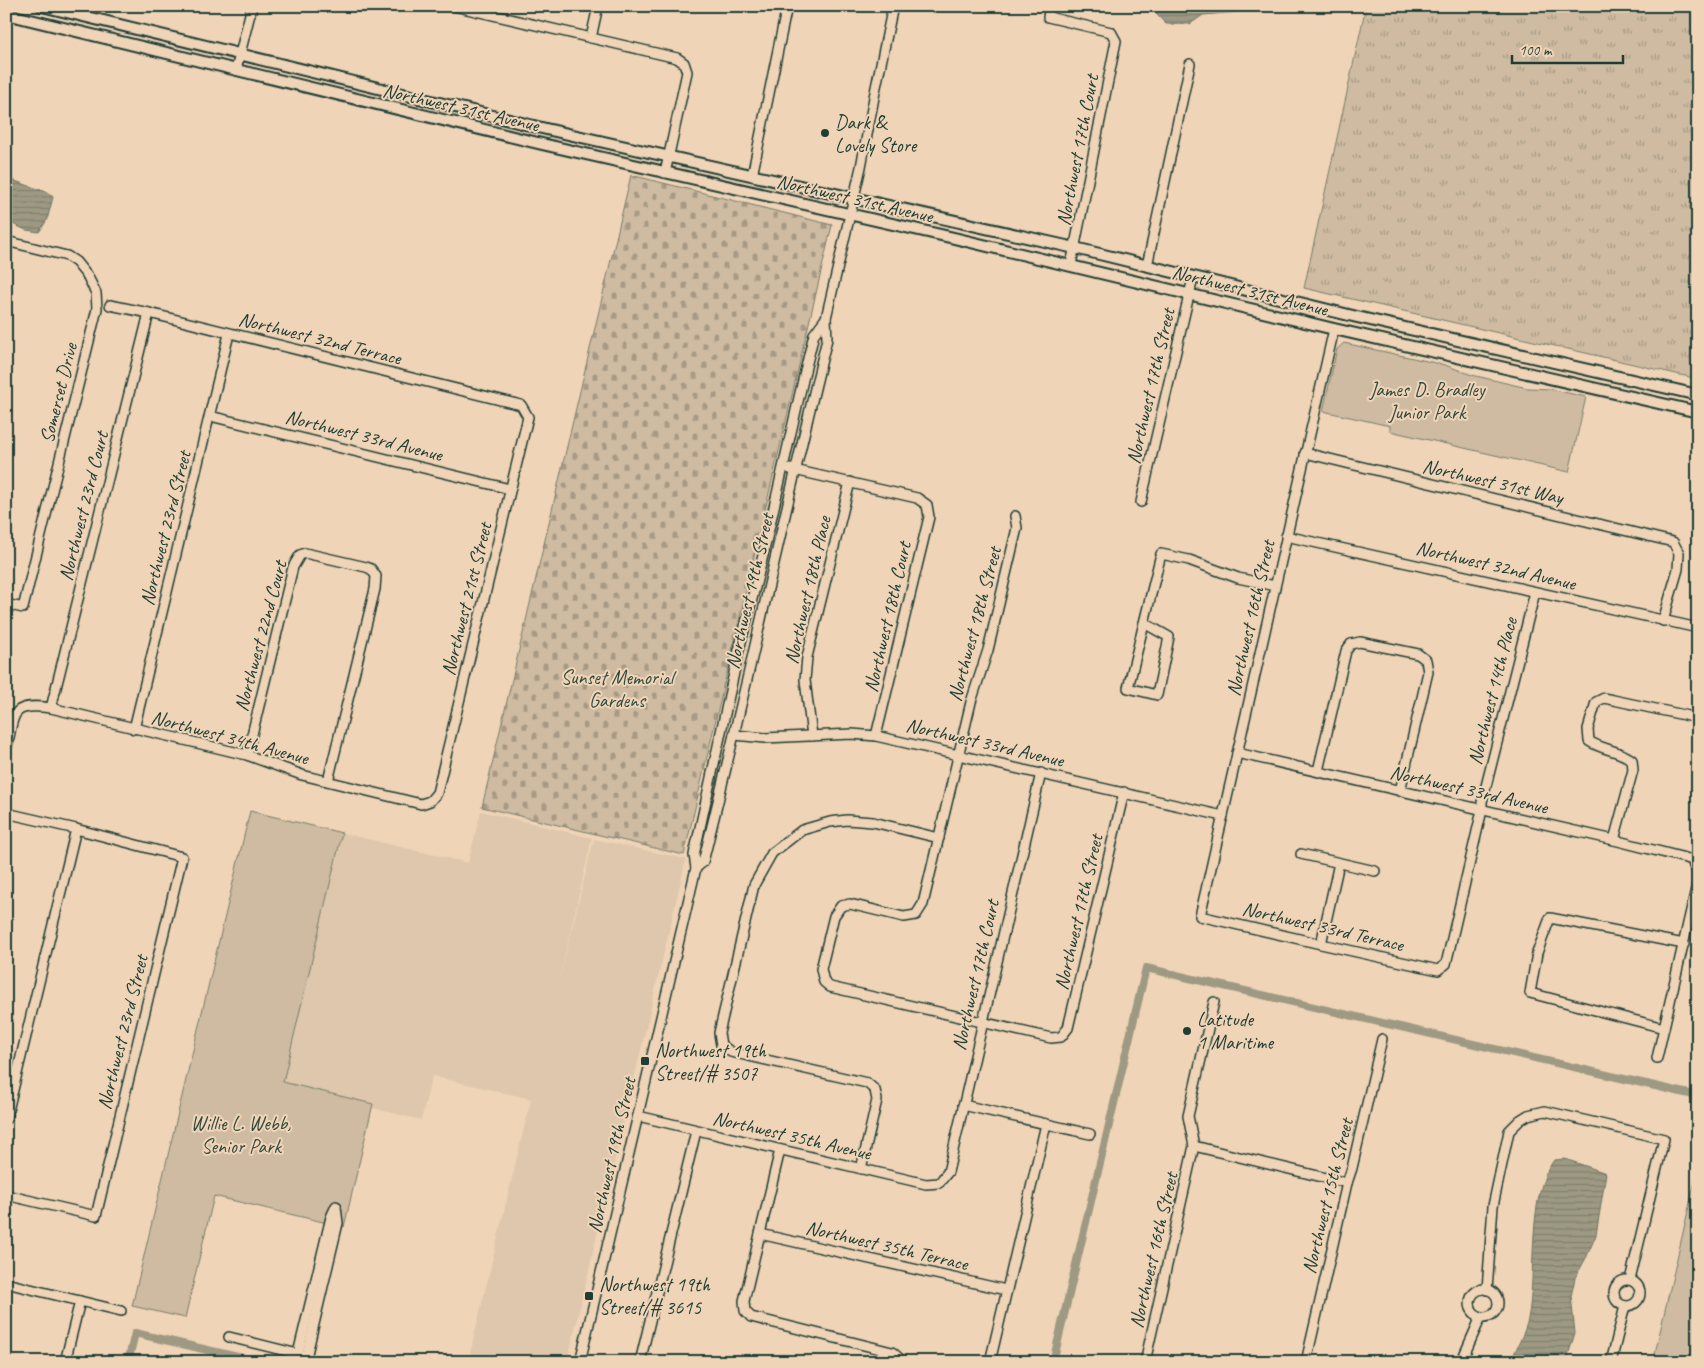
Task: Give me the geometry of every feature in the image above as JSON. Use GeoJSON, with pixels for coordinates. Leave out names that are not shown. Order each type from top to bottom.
{"type":"FeatureCollection","features":[{"type":"Feature","properties":{"kind":"main road","name":"Northwest 31st Avenue"},"geometry":{"type":"LineString","coordinates":[[42,6],[668,157],[1075,248],[1357,317],[1698,395]]}},
{"type":"Feature","properties":{"kind":"main road","name":"Northwest 31st Avenue"},"geometry":{"type":"LineString","coordinates":[[6,14],[665,173],[1071,265],[1334,329],[1698,412]]}},
{"type":"Feature","properties":{"kind":"main road"},"geometry":{"type":"LineString","coordinates":[[1334,329],[1346,319],[1357,317]]}},
{"type":"Feature","properties":{"kind":"street"},"geometry":{"type":"LineString","coordinates":[[236,70],[252,6]]}},
{"type":"Feature","properties":{"kind":"street"},"geometry":{"type":"LineString","coordinates":[[454,6],[677,58],[684,63],[687,72],[665,173]]}},
{"type":"Feature","properties":{"kind":"street"},"geometry":{"type":"LineString","coordinates":[[590,38],[598,6]]}},
{"type":"Feature","properties":{"kind":"street"},"geometry":{"type":"LineString","coordinates":[[752,176],[786,6]]}},
{"type":"Feature","properties":{"kind":"street","name":"Northwest 19th Street"},"geometry":{"type":"LineString","coordinates":[[696,868],[703,862],[735,735],[794,470],[827,339],[826,318],[854,198],[893,6]]}},
{"type":"Feature","properties":{"kind":"street","name":"Northwest 17th Court"},"geometry":{"type":"LineString","coordinates":[[1050,6],[1048,17],[1111,32],[1116,41],[1071,265]]}},
{"type":"Feature","properties":{"kind":"street"},"geometry":{"type":"LineString","coordinates":[[1147,266],[1190,64]]}},
{"type":"Feature","properties":{"kind":"street","name":"Somerset Drive"},"geometry":{"type":"LineString","coordinates":[[6,241],[67,256],[76,262],[88,277],[96,293],[98,309],[23,608],[6,604]]}},
{"type":"Feature","properties":{"kind":"street","name":"Northwest 17th Street"},"geometry":{"type":"LineString","coordinates":[[1141,502],[1193,278]]}},
{"type":"Feature","properties":{"kind":"street","name":"Northwest 32nd Terrace"},"geometry":{"type":"LineString","coordinates":[[110,305],[521,405]]}},
{"type":"Feature","properties":{"kind":"street","name":"Northwest 23rd Court"},"geometry":{"type":"LineString","coordinates":[[51,708],[149,313]]}},
{"type":"Feature","properties":{"kind":"street","name":"Northwest 19th Street"},"geometry":{"type":"LineString","coordinates":[[580,1362],[696,868],[694,855],[711,775],[782,467],[814,334],[826,318]]}},
{"type":"Feature","properties":{"kind":"street","name":"Northwest 16th Street"},"geometry":{"type":"LineString","coordinates":[[1200,916],[1334,329]]}},
{"type":"Feature","properties":{"kind":"street","name":"Northwest 23rd Street"},"geometry":{"type":"LineString","coordinates":[[134,729],[229,334]]}},
{"type":"Feature","properties":{"kind":"street","name":"Northwest 21st Street"},"geometry":{"type":"LineString","coordinates":[[430,801],[437,793],[528,417],[521,405]]}},
{"type":"Feature","properties":{"kind":"street","name":"Northwest 33rd Avenue"},"geometry":{"type":"LineString","coordinates":[[210,416],[510,488]]}},
{"type":"Feature","properties":{"kind":"street","name":"Northwest 31st Way"},"geometry":{"type":"LineString","coordinates":[[1305,454],[1673,542],[1679,552],[1678,568],[1663,621]]}},
{"type":"Feature","properties":{"kind":"street"},"geometry":{"type":"LineString","coordinates":[[782,467],[850,482]]}},
{"type":"Feature","properties":{"kind":"street","name":"Northwest 18th Court"},"geometry":{"type":"LineString","coordinates":[[850,482],[917,498],[927,505],[929,517],[876,736]]}},
{"type":"Feature","properties":{"kind":"street","name":"Northwest 18th Place"},"geometry":{"type":"LineString","coordinates":[[812,736],[805,680],[807,657],[850,482]]}},
{"type":"Feature","properties":{"kind":"street","name":"Northwest 18th Street"},"geometry":{"type":"LineString","coordinates":[[982,1022],[830,987],[824,982],[821,969],[834,916],[842,906],[850,904],[904,917],[916,915],[923,904],[970,702],[988,650],[1017,528],[1015,516]]}},
{"type":"Feature","properties":{"kind":"street","name":"Northwest 32nd Avenue"},"geometry":{"type":"LineString","coordinates":[[1286,536],[1698,628]]}},
{"type":"Feature","properties":{"kind":"street","name":"Northwest 22nd Court"},"geometry":{"type":"LineString","coordinates":[[247,755],[293,567],[305,552],[366,567],[371,569],[376,576],[375,589],[328,781]]}},
{"type":"Feature","properties":{"kind":"street"},"geometry":{"type":"LineString","coordinates":[[1144,623],[1169,637],[1157,695],[1128,688],[1144,623],[1161,554],[1189,560],[1238,578],[1275,586]]}},
{"type":"Feature","properties":{"kind":"street","name":"Northwest 14th Place"},"geometry":{"type":"LineString","coordinates":[[1438,970],[1446,964],[1482,810],[1482,802],[1535,592]]}},
{"type":"Feature","properties":{"kind":"street"},"geometry":{"type":"LineString","coordinates":[[1318,771],[1346,651],[1351,644],[1360,642],[1418,654],[1426,660],[1428,672],[1400,791]]}},
{"type":"Feature","properties":{"kind":"street"},"geometry":{"type":"LineString","coordinates":[[1614,840],[1634,770],[1632,760],[1623,753],[1589,741],[1588,729],[1596,702],[1604,698],[1698,718]]}},
{"type":"Feature","properties":{"kind":"street","name":"Northwest 34th Avenue"},"geometry":{"type":"LineString","coordinates":[[6,751],[15,713],[20,707],[32,705],[247,755],[302,775],[422,804],[430,801]]}},
{"type":"Feature","properties":{"kind":"street","name":"Northwest 33rd Avenue"},"geometry":{"type":"LineString","coordinates":[[735,735],[765,738],[852,734],[876,736],[1223,816]]}},
{"type":"Feature","properties":{"kind":"street","name":"Northwest 33rd Avenue"},"geometry":{"type":"LineString","coordinates":[[1237,753],[1614,840],[1696,857]]}},
{"type":"Feature","properties":{"kind":"street","name":"Northwest 17th Court"},"geometry":{"type":"LineString","coordinates":[[939,1183],[948,1172],[1041,773]]}},
{"type":"Feature","properties":{"kind":"street","name":"Northwest 17th Street"},"geometry":{"type":"LineString","coordinates":[[982,1022],[1051,1038],[1061,1037],[1068,1028],[1124,792]]}},
{"type":"Feature","properties":{"kind":"street"},"geometry":{"type":"LineString","coordinates":[[6,813],[76,829],[6,1119]]}},
{"type":"Feature","properties":{"kind":"street"},"geometry":{"type":"LineString","coordinates":[[861,1169],[877,1100],[875,1090],[867,1083],[731,1052],[721,1045],[719,1033],[754,885],[772,854],[802,830],[830,822],[847,820],[873,822],[939,838]]}},
{"type":"Feature","properties":{"kind":"street","name":"Northwest 23rd Street"},"geometry":{"type":"LineString","coordinates":[[6,1196],[96,1216],[182,857],[76,829]]}},
{"type":"Feature","properties":{"kind":"street"},"geometry":{"type":"LineString","coordinates":[[1301,854],[1375,871]]}},
{"type":"Feature","properties":{"kind":"street"},"geometry":{"type":"LineString","coordinates":[[1696,857],[1693,866],[1698,871]]}},
{"type":"Feature","properties":{"kind":"street"},"geometry":{"type":"LineString","coordinates":[[1321,944],[1340,863]]}},
{"type":"Feature","properties":{"kind":"street"},"geometry":{"type":"LineString","coordinates":[[1657,1058],[1698,880]]}},
{"type":"Feature","properties":{"kind":"street","name":"Northwest 33rd Terrace"},"geometry":{"type":"LineString","coordinates":[[1200,916],[1438,970]]}},
{"type":"Feature","properties":{"kind":"street"},"geometry":{"type":"LineString","coordinates":[[1664,1028],[1530,994],[1537,953],[1550,918],[1684,944]]}},
{"type":"Feature","properties":{"kind":"street"},"geometry":{"type":"LineString","coordinates":[[1214,1002],[1188,1116],[1194,1146],[1347,1183]]}},
{"type":"Feature","properties":{"kind":"street","name":"Northwest 15th Street"},"geometry":{"type":"LineString","coordinates":[[1306,1362],[1382,1039]]}},
{"type":"Feature","properties":{"kind":"street"},"geometry":{"type":"LineString","coordinates":[[963,1105],[1090,1134]]}},
{"type":"Feature","properties":{"kind":"street"},"geometry":{"type":"LineString","coordinates":[[1487,1290],[1493,1206],[1509,1131],[1520,1120],[1536,1112],[1546,1111],[1664,1139],[1630,1280]]}},
{"type":"Feature","properties":{"kind":"street","name":"Northwest 35th Avenue"},"geometry":{"type":"LineString","coordinates":[[638,1116],[926,1184],[939,1183]]}},
{"type":"Feature","properties":{"kind":"street"},"geometry":{"type":"LineString","coordinates":[[990,1362],[1046,1124]]}},
{"type":"Feature","properties":{"kind":"street"},"geometry":{"type":"LineString","coordinates":[[640,1362],[696,1131]]}},
{"type":"Feature","properties":{"kind":"street","name":"Northwest 16th Street"},"geometry":{"type":"LineString","coordinates":[[1145,1362],[1194,1146]]}},
{"type":"Feature","properties":{"kind":"street"},"geometry":{"type":"LineString","coordinates":[[780,1150],[744,1301],[745,1311],[751,1317],[892,1352],[900,1360]]}},
{"type":"Feature","properties":{"kind":"street"},"geometry":{"type":"LineString","coordinates":[[336,1206],[338,1223],[302,1359],[331,1217],[336,1206]]}},
{"type":"Feature","properties":{"kind":"street","name":"Northwest 35th Terrace"},"geometry":{"type":"LineString","coordinates":[[760,1234],[1006,1290]]}},
{"type":"Feature","properties":{"kind":"street"},"geometry":{"type":"LineString","coordinates":[[1630,1280],[1638,1286],[1640,1295],[1635,1304],[1625,1306],[1616,1300],[1614,1291],[1620,1282],[1630,1280]]}},
{"type":"Feature","properties":{"kind":"street"},"geometry":{"type":"LineString","coordinates":[[6,1283],[121,1311]]}},
{"type":"Feature","properties":{"kind":"street"},"geometry":{"type":"LineString","coordinates":[[1487,1290],[1495,1296],[1497,1306],[1491,1315],[1481,1317],[1472,1311],[1470,1301],[1476,1292],[1487,1290]]}},
{"type":"Feature","properties":{"kind":"street"},"geometry":{"type":"LineString","coordinates":[[66,1362],[80,1301]]}},
{"type":"Feature","properties":{"kind":"street"},"geometry":{"type":"LineString","coordinates":[[1611,1362],[1625,1306]]}},
{"type":"Feature","properties":{"kind":"street"},"geometry":{"type":"LineString","coordinates":[[1461,1362],[1481,1317]]}},
{"type":"Feature","properties":{"kind":"street"},"geometry":{"type":"LineString","coordinates":[[229,1338],[302,1359]]}},
{"type":"Feature","properties":{"kind":"shaded area"},"geometry":{"type":"Polygon","coordinates":[[[1148,6],[1258,6],[1239,12],[1203,15],[1190,24],[1166,24],[1148,6]]]}},
{"type":"Feature","properties":{"kind":"shaded area"},"geometry":{"type":"Polygon","coordinates":[[[6,178],[47,192],[53,197],[47,220],[39,232],[26,230],[6,221],[6,178]]]}},
{"type":"Feature","properties":{"kind":"shaded area"},"geometry":{"type":"Polygon","coordinates":[[[481,811],[592,838],[556,994],[594,839],[686,859],[567,1362],[468,1362],[531,1099],[432,1076],[421,1120],[372,1108],[373,1104],[282,1082],[342,833],[468,863],[481,811]]]}},
{"type":"Feature","properties":{"kind":"shaded area"},"geometry":{"type":"Polygon","coordinates":[[[1565,1159],[1606,1173],[1596,1235],[1575,1278],[1571,1296],[1575,1333],[1566,1362],[1511,1362],[1525,1330],[1531,1301],[1534,1236],[1539,1194],[1545,1176],[1554,1160],[1565,1159]]]}},
{"type":"Feature","properties":{"kind":"green space"},"geometry":{"type":"Polygon","coordinates":[[[1366,6],[1698,6],[1698,379],[1304,288],[1366,6]]]}},
{"type":"Feature","properties":{"kind":"green space","name":"Sunset Memorial Gardens"},"geometry":{"type":"Polygon","coordinates":[[[631,175],[832,225],[684,855],[482,807],[631,175]]]}},
{"type":"Feature","properties":{"kind":"green space","name":"James D. Bradley Junior Park"},"geometry":{"type":"Polygon","coordinates":[[[1344,343],[1445,365],[1472,375],[1527,388],[1550,389],[1586,397],[1569,472],[1390,431],[1390,426],[1323,411],[1337,349],[1344,343]]]}},
{"type":"Feature","properties":{"kind":"green space","name":"Willie L. Webb, Senior Park"},"geometry":{"type":"Polygon","coordinates":[[[250,811],[342,833],[283,1082],[373,1104],[344,1227],[214,1196],[185,1318],[132,1306],[250,811]]]}},
{"type":"Feature","properties":{"kind":"green space"},"geometry":{"type":"Polygon","coordinates":[[[1698,1168],[1698,1362],[1653,1362],[1698,1168]]]}},
{"type":"Feature","properties":{"kind":"waterway"},"geometry":{"type":"LineString","coordinates":[[1053,1362],[1146,968],[1698,1096]]}},
{"type":"Feature","properties":{"kind":"waterway"},"geometry":{"type":"LineString","coordinates":[[128,1362],[135,1333],[259,1362]]}},
{"type":"Feature","properties":{"kind":"place","name":"Dark & Lovely Store"},"geometry":{"type":"Point","coordinates":[825,133]}},
{"type":"Feature","properties":{"kind":"place","name":"Latitude 1 Maritime"},"geometry":{"type":"Point","coordinates":[1187,1031]}},
{"type":"Feature","properties":{"kind":"place","name":"Northwest 19th Street/# 3507"},"geometry":{"type":"Point","coordinates":[645,1061]}},
{"type":"Feature","properties":{"kind":"place","name":"Northwest 19th Street/# 3615"},"geometry":{"type":"Point","coordinates":[589,1296]}}]}
